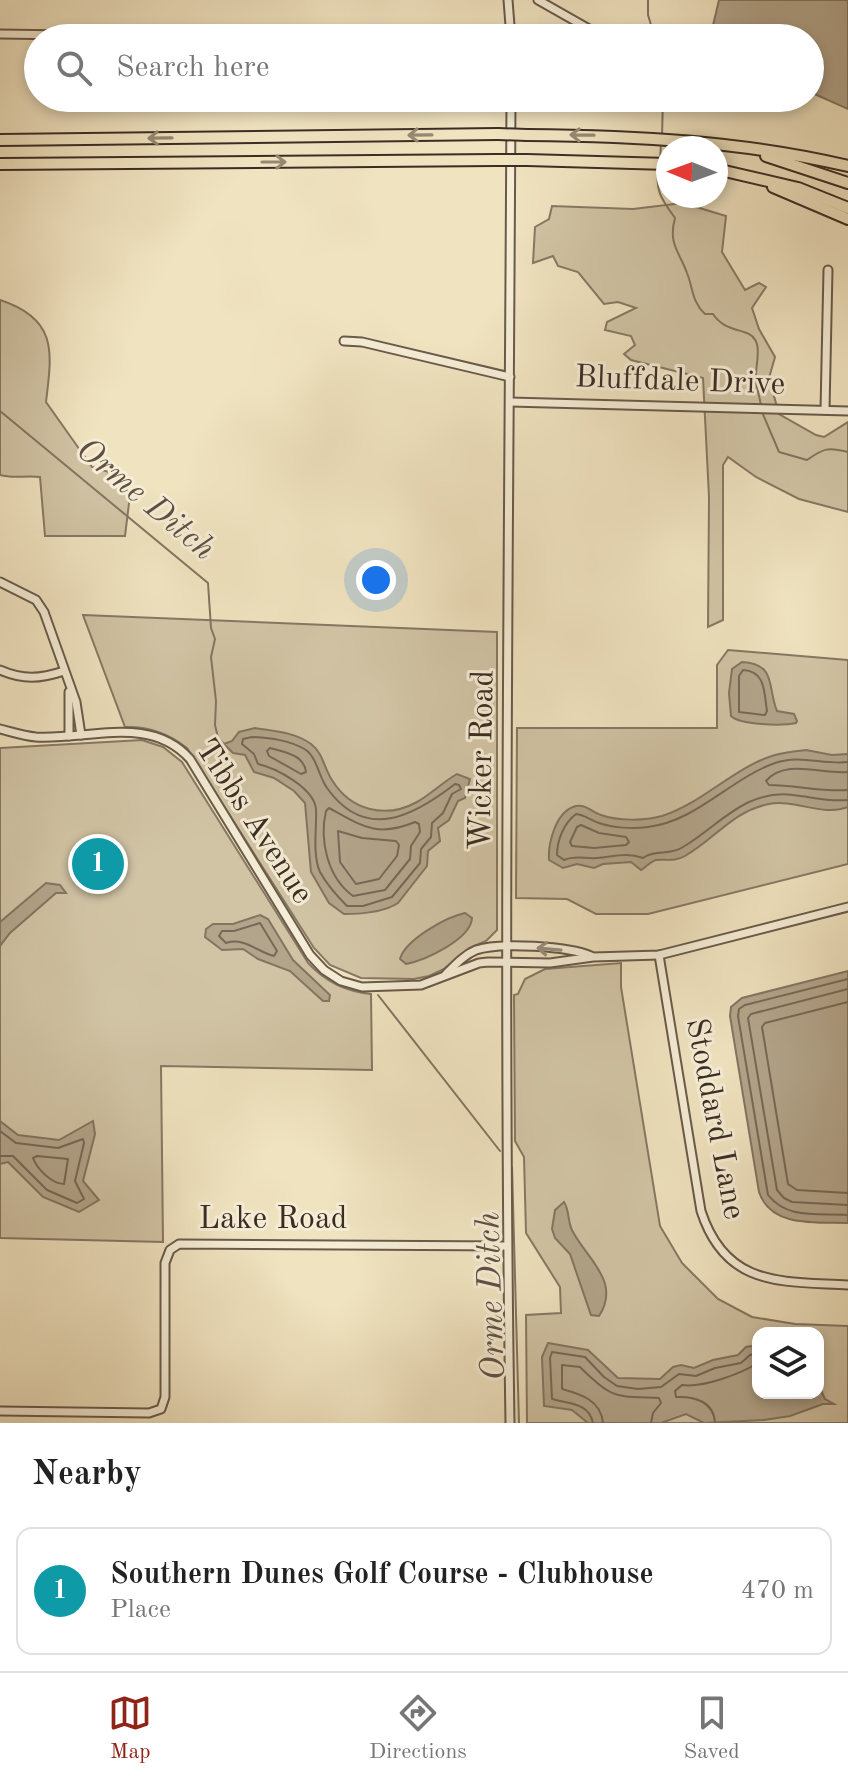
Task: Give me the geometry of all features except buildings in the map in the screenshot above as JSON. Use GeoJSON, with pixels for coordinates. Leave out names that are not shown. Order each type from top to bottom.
{"type":"FeatureCollection","features":[{"type":"Feature","properties":{"kind":"highway"},"geometry":{"type":"LineString","coordinates":[[0,140],[498,134],[656,138]]}},
{"type":"Feature","properties":{"kind":"highway"},"geometry":{"type":"LineString","coordinates":[[728,145],[812,157],[848,166]]}},
{"type":"Feature","properties":{"kind":"highway"},"geometry":{"type":"LineString","coordinates":[[728,148],[782,161],[848,183]]}},
{"type":"Feature","properties":{"kind":"highway"},"geometry":{"type":"LineString","coordinates":[[0,164],[496,160],[656,163]]}},
{"type":"Feature","properties":{"kind":"highway"},"geometry":{"type":"LineString","coordinates":[[728,171],[798,188],[848,208]]}},
{"type":"Feature","properties":{"kind":"highway"},"geometry":{"type":"LineString","coordinates":[[746,174],[848,219]]}},
{"type":"Feature","properties":{"kind":"street"},"geometry":{"type":"LineString","coordinates":[[508,0],[510,24]]}},
{"type":"Feature","properties":{"kind":"street"},"geometry":{"type":"LineString","coordinates":[[538,0],[580,24]]}},
{"type":"Feature","properties":{"kind":"street"},"geometry":{"type":"LineString","coordinates":[[0,34],[24,34]]}},
{"type":"Feature","properties":{"kind":"street","name":"Wicker Road"},"geometry":{"type":"LineString","coordinates":[[510,1423],[505,947],[511,112]]}},
{"type":"Feature","properties":{"kind":"street"},"geometry":{"type":"LineString","coordinates":[[825,410],[828,270]]}},
{"type":"Feature","properties":{"kind":"street"},"geometry":{"type":"LineString","coordinates":[[344,341],[362,342],[510,377]]}},
{"type":"Feature","properties":{"kind":"street","name":"Bluffdale Drive"},"geometry":{"type":"LineString","coordinates":[[510,402],[848,411]]}},
{"type":"Feature","properties":{"kind":"street"},"geometry":{"type":"LineString","coordinates":[[0,582],[36,600],[44,612],[69,690],[69,736]]}},
{"type":"Feature","properties":{"kind":"street"},"geometry":{"type":"LineString","coordinates":[[0,670],[26,679],[64,671]]}},
{"type":"Feature","properties":{"kind":"street"},"geometry":{"type":"LineString","coordinates":[[69,690],[76,702],[81,735]]}},
{"type":"Feature","properties":{"kind":"street","name":"Tibbs Avenue"},"geometry":{"type":"LineString","coordinates":[[0,729],[34,737],[144,732],[163,738],[183,751],[310,955],[324,970],[341,981],[362,987],[421,985],[479,963],[550,963],[593,957],[659,955],[848,907]]}},
{"type":"Feature","properties":{"kind":"street","name":"Tibbs Avenue"},"geometry":{"type":"LineString","coordinates":[[442,978],[473,951],[505,947],[583,952],[593,957]]}},
{"type":"Feature","properties":{"kind":"street","name":"Stoddard Lane"},"geometry":{"type":"LineString","coordinates":[[659,955],[701,1211],[713,1241],[748,1272],[771,1281],[848,1285]]}},
{"type":"Feature","properties":{"kind":"street","name":"Lake Road"},"geometry":{"type":"LineString","coordinates":[[0,1411],[149,1413],[161,1409],[165,1397],[165,1263],[170,1250],[179,1244],[507,1246]]}},
{"type":"Feature","properties":{"kind":"shaded area"},"geometry":{"type":"Polygon","coordinates":[[[552,206],[633,209],[656,206],[700,208],[726,216],[722,252],[745,290],[759,283],[766,287],[752,308],[759,329],[775,357],[769,378],[779,414],[824,437],[848,422],[848,512],[799,499],[756,477],[728,457],[723,465],[723,620],[708,627],[709,497],[703,378],[631,360],[624,354],[635,345],[631,336],[605,330],[607,322],[636,308],[618,302],[604,304],[578,272],[558,266],[553,256],[533,263],[535,227],[549,219],[552,206]]]}},
{"type":"Feature","properties":{"kind":"shaded area"},"geometry":{"type":"Polygon","coordinates":[[[0,300],[19,308],[42,327],[47,339],[50,368],[46,402],[92,467],[132,479],[125,536],[45,536],[40,477],[0,475],[0,300]]]}},
{"type":"Feature","properties":{"kind":"shaded area"},"geometry":{"type":"Polygon","coordinates":[[[83,615],[497,632],[497,930],[486,941],[469,948],[444,969],[429,976],[414,979],[361,978],[330,965],[314,948],[187,748],[158,732],[125,727],[83,615]]]}},
{"type":"Feature","properties":{"kind":"shaded area"},"geometry":{"type":"Polygon","coordinates":[[[728,650],[848,660],[848,864],[648,914],[596,914],[567,899],[516,898],[517,728],[717,728],[717,665],[728,650]]]}},
{"type":"Feature","properties":{"kind":"shaded area"},"geometry":{"type":"Polygon","coordinates":[[[142,740],[163,747],[182,762],[308,963],[336,984],[371,994],[372,1070],[161,1066],[163,1242],[0,1238],[0,748],[142,740]]]}},
{"type":"Feature","properties":{"kind":"shaded area"},"geometry":{"type":"Polygon","coordinates":[[[621,963],[621,987],[660,1226],[682,1263],[718,1299],[752,1317],[795,1324],[848,1326],[848,1423],[527,1423],[526,1315],[561,1313],[560,1287],[526,1233],[524,1157],[515,1141],[514,995],[518,994],[525,979],[545,969],[621,963]]]}},
{"type":"Feature","properties":{"kind":"water"},"geometry":{"type":"Polygon","coordinates":[[[719,0],[848,0],[848,109],[824,98],[824,24],[713,24],[719,0]]]}},
{"type":"Feature","properties":{"kind":"water"},"geometry":{"type":"Polygon","coordinates":[[[742,662],[761,667],[766,672],[777,711],[794,714],[796,723],[752,723],[731,716],[729,693],[732,669],[742,662]]]}},
{"type":"Feature","properties":{"kind":"water"},"geometry":{"type":"Polygon","coordinates":[[[255,728],[291,734],[311,744],[340,791],[370,809],[381,811],[405,807],[457,774],[470,779],[465,798],[458,801],[449,820],[438,828],[440,841],[428,851],[427,866],[398,903],[379,911],[344,914],[329,903],[311,872],[305,803],[294,791],[274,778],[254,772],[245,755],[233,753],[224,744],[232,741],[239,732],[255,728]]]}},
{"type":"Feature","properties":{"kind":"water"},"geometry":{"type":"Polygon","coordinates":[[[806,750],[832,755],[848,754],[848,807],[829,810],[769,804],[735,819],[685,856],[674,860],[656,860],[641,870],[631,862],[603,864],[594,868],[577,864],[563,868],[549,860],[551,838],[557,823],[573,807],[584,807],[601,815],[623,819],[662,816],[691,803],[760,761],[806,750]]]}},
{"type":"Feature","properties":{"kind":"water"},"geometry":{"type":"Polygon","coordinates":[[[46,883],[60,885],[66,893],[56,893],[10,933],[0,946],[0,922],[46,883]]]}},
{"type":"Feature","properties":{"kind":"water"},"geometry":{"type":"Polygon","coordinates":[[[465,913],[472,918],[470,926],[456,941],[415,962],[406,964],[400,959],[410,944],[427,930],[465,913]]]}},
{"type":"Feature","properties":{"kind":"water"},"geometry":{"type":"Polygon","coordinates":[[[260,915],[268,919],[293,960],[330,995],[329,1001],[323,1001],[290,971],[258,959],[243,949],[222,950],[205,937],[206,929],[213,924],[233,924],[260,915]]]}},
{"type":"Feature","properties":{"kind":"water"},"geometry":{"type":"Polygon","coordinates":[[[848,971],[848,1223],[796,1221],[774,1212],[759,1192],[731,1007],[742,998],[848,971]]]}},
{"type":"Feature","properties":{"kind":"water"},"geometry":{"type":"Polygon","coordinates":[[[0,1121],[18,1135],[59,1140],[93,1121],[95,1134],[83,1181],[99,1200],[79,1212],[43,1197],[8,1162],[0,1164],[0,1121]]]}},
{"type":"Feature","properties":{"kind":"water"},"geometry":{"type":"Polygon","coordinates":[[[564,1202],[573,1232],[604,1282],[605,1304],[599,1316],[591,1315],[570,1254],[555,1238],[552,1229],[555,1210],[564,1202]]]}},
{"type":"Feature","properties":{"kind":"water"},"geometry":{"type":"Polygon","coordinates":[[[548,1343],[588,1350],[618,1378],[660,1379],[673,1367],[694,1368],[738,1355],[746,1347],[752,1346],[752,1399],[824,1397],[834,1404],[823,1404],[790,1416],[764,1420],[704,1423],[686,1414],[661,1423],[588,1423],[572,1410],[544,1406],[542,1357],[548,1343]]]}},
{"type":"Feature","properties":{"kind":"waterway"},"geometry":{"type":"LineString","coordinates":[[648,0],[651,24]]}},
{"type":"Feature","properties":{"kind":"waterway"},"geometry":{"type":"LineString","coordinates":[[662,136],[663,112]]}},
{"type":"Feature","properties":{"kind":"waterway"},"geometry":{"type":"LineString","coordinates":[[668,208],[675,218],[675,247],[698,305],[705,314],[713,314],[723,324],[751,335],[755,340],[758,353],[756,381],[761,406]]}},
{"type":"Feature","properties":{"kind":"waterway","name":"Orme Ditch"},"geometry":{"type":"LineString","coordinates":[[0,411],[208,583],[211,628],[215,639],[211,657],[216,701],[215,725],[218,738],[224,744]]}},
{"type":"Feature","properties":{"kind":"waterway"},"geometry":{"type":"LineString","coordinates":[[762,412],[779,452],[807,460],[826,450],[848,452]]}},
{"type":"Feature","properties":{"kind":"waterway","name":"Orme Ditch"},"geometry":{"type":"LineString","coordinates":[[378,995],[500,1151]]}},
{"type":"Feature","properties":{"kind":"waterway","name":"Orme Ditch"},"geometry":{"type":"LineString","coordinates":[[512,1167],[519,1423]]}},
{"type":"Feature","properties":{"kind":"place","name":"Southern Dunes Golf Course - Clubhouse"},"geometry":{"type":"Point","coordinates":[98,864]}}]}
